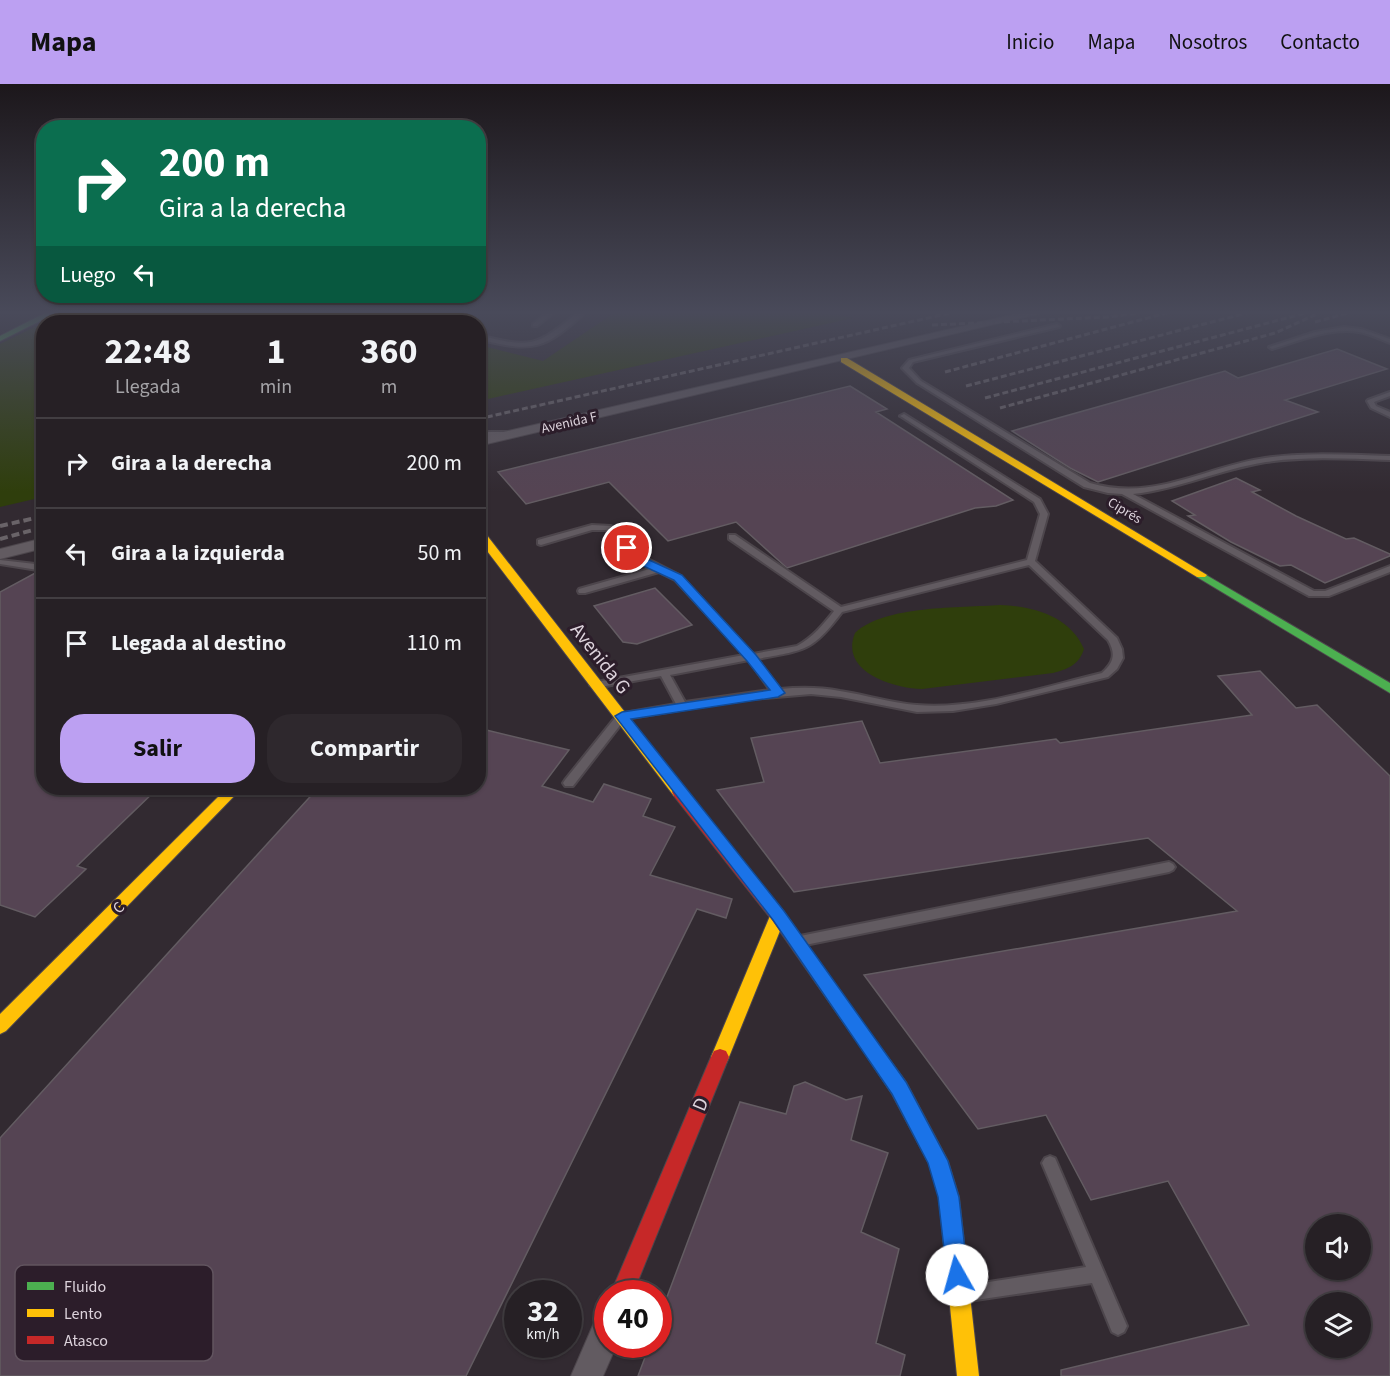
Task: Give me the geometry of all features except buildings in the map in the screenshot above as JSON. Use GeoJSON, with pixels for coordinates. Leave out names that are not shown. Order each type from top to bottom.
{"type":"FeatureCollection","features":[{"type":"Feature","properties":{"kind":"main road","name":"Ciprés"},"geometry":{"type":"LineString","coordinates":[[863,371],[1390,689]]}},
{"type":"Feature","properties":{"kind":"main road","name":"Avenida G"},"geometry":{"type":"LineString","coordinates":[[486,544],[778,916],[899,1088],[938,1161],[949,1197],[968,1376]]}},
{"type":"Feature","properties":{"kind":"main road","name":"C"},"geometry":{"type":"LineString","coordinates":[[0,1026],[228,795]]}},
{"type":"Feature","properties":{"kind":"main road","name":"D"},"geometry":{"type":"LineString","coordinates":[[627,1280],[778,916]]}},
{"type":"Feature","properties":{"kind":"street","name":"Avenida F"},"geometry":{"type":"LineString","coordinates":[[486,440],[794,371]]}},
{"type":"Feature","properties":{"kind":"street"},"geometry":{"type":"LineString","coordinates":[[0,559],[36,545]]}},
{"type":"Feature","properties":{"kind":"street"},"geometry":{"type":"LineString","coordinates":[[587,1376],[595,1358]]}},
{"type":"Feature","properties":{"kind":"lane"},"geometry":{"type":"LineString","coordinates":[[908,371],[919,382],[1098,489],[1125,493],[1157,488],[1269,460],[1390,458]]}},
{"type":"Feature","properties":{"kind":"lane"},"geometry":{"type":"LineString","coordinates":[[1390,394],[1370,401],[1373,406],[1390,415]]}},
{"type":"Feature","properties":{"kind":"lane"},"geometry":{"type":"LineString","coordinates":[[904,416],[1037,501],[1044,514],[1031,562]]}},
{"type":"Feature","properties":{"kind":"lane"},"geometry":{"type":"LineString","coordinates":[[486,434],[512,435]]}},
{"type":"Feature","properties":{"kind":"lane"},"geometry":{"type":"LineString","coordinates":[[1125,493],[1312,594],[1326,594],[1390,569]]}},
{"type":"Feature","properties":{"kind":"lane"},"geometry":{"type":"LineString","coordinates":[[541,542],[592,527],[605,527],[632,553],[678,578],[752,658],[778,693]]}},
{"type":"Feature","properties":{"kind":"lane"},"geometry":{"type":"LineString","coordinates":[[732,537],[838,610]]}},
{"type":"Feature","properties":{"kind":"lane"},"geometry":{"type":"LineString","coordinates":[[0,559],[36,566]]}},
{"type":"Feature","properties":{"kind":"lane"},"geometry":{"type":"LineString","coordinates":[[595,685],[783,652],[812,643],[838,610],[1031,562]]}},
{"type":"Feature","properties":{"kind":"lane"},"geometry":{"type":"LineString","coordinates":[[568,783],[622,716],[778,693],[813,691],[930,709],[960,707],[1105,675],[1116,667],[1120,657],[1119,648],[1112,638],[1031,562]]}},
{"type":"Feature","properties":{"kind":"lane"},"geometry":{"type":"LineString","coordinates":[[582,591],[660,568]]}},
{"type":"Feature","properties":{"kind":"lane"},"geometry":{"type":"LineString","coordinates":[[664,673],[683,707]]}},
{"type":"Feature","properties":{"kind":"lane"},"geometry":{"type":"LineString","coordinates":[[796,941],[1169,867]]}},
{"type":"Feature","properties":{"kind":"lane"},"geometry":{"type":"LineString","coordinates":[[1050,1163],[1118,1326]]}},
{"type":"Feature","properties":{"kind":"lane"},"geometry":{"type":"LineString","coordinates":[[960,1294],[1097,1274]]}},
{"type":"Feature","properties":{"kind":"green space"},"geometry":{"type":"Polygon","coordinates":[[[0,371],[36,371],[36,499],[0,507],[0,371]]]}},
{"type":"Feature","properties":{"kind":"green space"},"geometry":{"type":"Polygon","coordinates":[[[486,371],[613,371],[486,399],[486,371]]]}},
{"type":"Feature","properties":{"kind":"green space"},"geometry":{"type":"Polygon","coordinates":[[[1000,605],[1037,611],[1060,621],[1070,628],[1084,649],[1079,659],[1068,668],[1053,673],[922,689],[884,681],[862,668],[855,658],[852,647],[855,633],[884,617],[924,610],[1000,605]]]}},
{"type":"Feature","properties":{"kind":"railway"},"geometry":{"type":"LineString","coordinates":[[486,417],[690,371]]}},
{"type":"Feature","properties":{"kind":"railway"},"geometry":{"type":"LineString","coordinates":[[966,386],[1022,371]]}},
{"type":"Feature","properties":{"kind":"railway"},"geometry":{"type":"LineString","coordinates":[[985,398],[1086,371]]}},
{"type":"Feature","properties":{"kind":"railway"},"geometry":{"type":"LineString","coordinates":[[1000,408],[1135,371]]}},
{"type":"Feature","properties":{"kind":"railway"},"geometry":{"type":"LineString","coordinates":[[0,526],[36,518]]}},
{"type":"Feature","properties":{"kind":"railway"},"geometry":{"type":"LineString","coordinates":[[0,539],[36,529]]}},
{"type":"Feature","properties":{"kind":"traffic: fast"},"geometry":{"type":"LineString","coordinates":[[1201,575],[1390,689]]}},
{"type":"Feature","properties":{"kind":"traffic: slow"},"geometry":{"type":"LineString","coordinates":[[863,371],[1201,575]]}},
{"type":"Feature","properties":{"kind":"traffic: slow"},"geometry":{"type":"LineString","coordinates":[[486,541],[679,792]]}},
{"type":"Feature","properties":{"kind":"traffic: slow"},"geometry":{"type":"LineString","coordinates":[[0,1026],[228,795]]}},
{"type":"Feature","properties":{"kind":"traffic: slow"},"geometry":{"type":"LineString","coordinates":[[720,1057],[778,916]]}},
{"type":"Feature","properties":{"kind":"traffic: slow"},"geometry":{"type":"LineString","coordinates":[[861,1034],[899,1088],[938,1161],[949,1197],[968,1376]]}},
{"type":"Feature","properties":{"kind":"traffic: jam"},"geometry":{"type":"LineString","coordinates":[[679,792],[778,916],[861,1034]]}},
{"type":"Feature","properties":{"kind":"traffic: jam"},"geometry":{"type":"LineString","coordinates":[[627,1280],[720,1057]]}},
{"type":"Feature","properties":{"kind":"route"},"geometry":{"type":"LineString","coordinates":[[627,548],[643,561],[678,578],[752,658],[778,693],[622,716],[778,916],[899,1088],[922,1127],[938,1161],[949,1197],[957,1275]]}}]}
